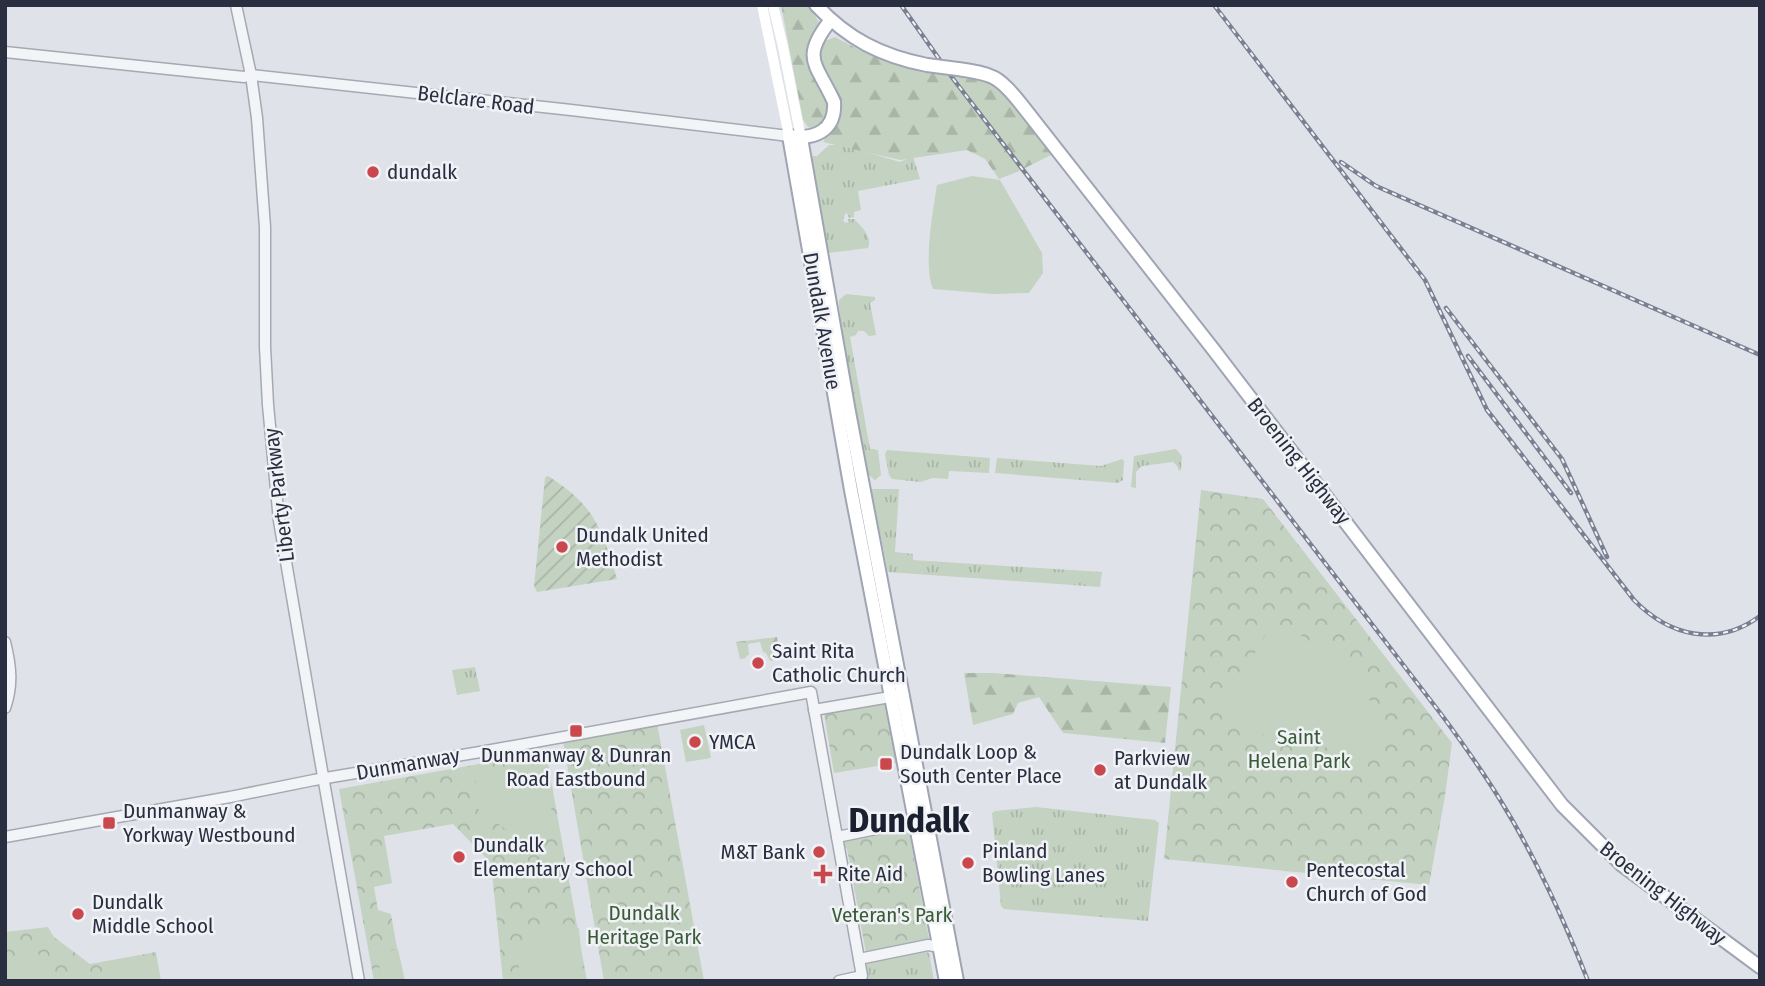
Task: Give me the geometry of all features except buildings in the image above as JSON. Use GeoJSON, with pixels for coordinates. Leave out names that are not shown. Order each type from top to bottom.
{"type":"FeatureCollection","features":[{"type":"Feature","properties":{"kind":"main road","name":"Dundalk Avenue"},"geometry":{"type":"LineString","coordinates":[[762,5],[795,137],[849,412],[885,636],[921,820]]}},
{"type":"Feature","properties":{"kind":"main road","name":"Dundalk Avenue"},"geometry":{"type":"LineString","coordinates":[[773,5],[783,47],[795,137]]}},
{"type":"Feature","properties":{"kind":"main road","name":"Broening Highway"},"geometry":{"type":"LineString","coordinates":[[816,5],[830,21],[850,36],[892,57],[987,74],[1006,85],[1142,257],[1562,805],[1622,865],[1760,967]]}},
{"type":"Feature","properties":{"kind":"main road"},"geometry":{"type":"LineString","coordinates":[[795,137],[813,136],[822,132],[832,119],[834,102],[813,56],[817,37],[830,21]]}},
{"type":"Feature","properties":{"kind":"main road"},"geometry":{"type":"LineString","coordinates":[[921,820],[946,981]]}},
{"type":"Feature","properties":{"kind":"main road"},"geometry":{"type":"LineString","coordinates":[[921,820],[957,981]]}},
{"type":"Feature","properties":{"kind":"street","name":"Liberty Parkway"},"geometry":{"type":"LineString","coordinates":[[236,5],[257,118],[265,227],[265,347],[279,521],[359,981]]}},
{"type":"Feature","properties":{"kind":"street","name":"Belclare Road"},"geometry":{"type":"LineString","coordinates":[[5,52],[220,75],[251,75],[795,137]]}},
{"type":"Feature","properties":{"kind":"street"},"geometry":{"type":"LineString","coordinates":[[5,642],[12,678],[5,709]]}},
{"type":"Feature","properties":{"kind":"street","name":"Dunmanway"},"geometry":{"type":"LineString","coordinates":[[5,837],[811,692],[814,710]]}},
{"type":"Feature","properties":{"kind":"street"},"geometry":{"type":"LineString","coordinates":[[839,981],[862,976],[814,710],[897,696]]}},
{"type":"Feature","properties":{"kind":"street"},"geometry":{"type":"LineString","coordinates":[[837,837],[921,820]]}},
{"type":"Feature","properties":{"kind":"street"},"geometry":{"type":"LineString","coordinates":[[859,959],[928,945],[940,947],[952,954]]}},
{"type":"Feature","properties":{"kind":"green space"},"geometry":{"type":"Polygon","coordinates":[[[781,5],[808,5],[819,22],[809,51],[828,103],[828,113],[825,124],[816,129],[808,127],[803,120],[781,5]]]}},
{"type":"Feature","properties":{"kind":"green space"},"geometry":{"type":"Polygon","coordinates":[[[835,37],[886,61],[954,74],[997,87],[1019,106],[1053,154],[999,179],[985,159],[967,150],[900,160],[823,142],[838,116],[820,64],[820,51],[825,41],[835,37]]]}},
{"type":"Feature","properties":{"kind":"green space"},"geometry":{"type":"Polygon","coordinates":[[[829,145],[843,145],[900,162],[913,156],[920,179],[858,191],[861,210],[854,212],[854,217],[849,218],[847,213],[845,214],[845,223],[849,222],[848,219],[854,219],[866,232],[868,248],[828,253],[811,156],[817,156],[829,145]]]}},
{"type":"Feature","properties":{"kind":"green space"},"geometry":{"type":"Polygon","coordinates":[[[972,176],[1000,180],[1042,253],[1043,273],[1029,293],[993,294],[933,289],[929,253],[937,185],[972,176]]]}},
{"type":"Feature","properties":{"kind":"green space"},"geometry":{"type":"Polygon","coordinates":[[[846,294],[875,297],[870,303],[876,335],[869,336],[864,331],[858,331],[850,337],[870,449],[878,450],[881,475],[875,480],[865,472],[839,307],[839,300],[846,294]]]}},
{"type":"Feature","properties":{"kind":"green space"},"geometry":{"type":"Polygon","coordinates":[[[1176,449],[1182,456],[1181,470],[1179,471],[1173,462],[1142,466],[1136,472],[1136,488],[1131,487],[1134,456],[1176,449]]]}},
{"type":"Feature","properties":{"kind":"green space"},"geometry":{"type":"Polygon","coordinates":[[[887,450],[990,458],[989,473],[949,471],[948,479],[933,478],[920,482],[892,479],[885,454],[887,450]]]}},
{"type":"Feature","properties":{"kind":"green space"},"geometry":{"type":"Polygon","coordinates":[[[997,458],[1101,466],[1122,459],[1123,480],[1118,483],[995,473],[997,458]]]}},
{"type":"Feature","properties":{"kind":"green space"},"geometry":{"type":"Polygon","coordinates":[[[547,476],[578,498],[588,510],[604,538],[617,579],[537,592],[534,586],[547,476]]]}},
{"type":"Feature","properties":{"kind":"green space"},"geometry":{"type":"Polygon","coordinates":[[[871,489],[899,489],[895,552],[913,554],[913,560],[1102,572],[1100,587],[888,572],[871,489]]]}},
{"type":"Feature","properties":{"kind":"green space","name":"Saint Helena Park"},"geometry":{"type":"Polygon","coordinates":[[[1201,490],[1263,499],[1452,743],[1429,885],[1164,859],[1201,490]]]}},
{"type":"Feature","properties":{"kind":"green space"},"geometry":{"type":"Polygon","coordinates":[[[1285,625],[1375,683],[1365,698],[1386,708],[1377,752],[1363,756],[1314,745],[1314,732],[1293,737],[1270,736],[1229,721],[1230,714],[1225,704],[1269,629],[1285,625]]]}},
{"type":"Feature","properties":{"kind":"green space"},"geometry":{"type":"Polygon","coordinates":[[[777,637],[780,659],[770,661],[760,642],[748,644],[749,655],[740,659],[736,642],[777,637]]]}},
{"type":"Feature","properties":{"kind":"green space"},"geometry":{"type":"Polygon","coordinates":[[[475,667],[480,691],[457,695],[452,670],[475,667]]]}},
{"type":"Feature","properties":{"kind":"green space"},"geometry":{"type":"Polygon","coordinates":[[[964,673],[1171,687],[1165,743],[1063,733],[1039,697],[1018,703],[1013,714],[973,725],[964,673]]]}},
{"type":"Feature","properties":{"kind":"green space"},"geometry":{"type":"Polygon","coordinates":[[[884,703],[896,763],[834,773],[824,714],[884,703]]]}},
{"type":"Feature","properties":{"kind":"green space","name":"Dundalk Heritage Park"},"geometry":{"type":"Polygon","coordinates":[[[657,723],[704,981],[604,981],[563,741],[657,723]]]}},
{"type":"Feature","properties":{"kind":"green space","name":"YMCA"},"geometry":{"type":"Polygon","coordinates":[[[704,725],[711,758],[686,762],[680,730],[704,725]]]}},
{"type":"Feature","properties":{"kind":"green space","name":"Dundalk Elementary School"},"geometry":{"type":"Polygon","coordinates":[[[546,752],[587,981],[503,981],[491,863],[453,824],[384,836],[392,883],[374,887],[378,910],[391,914],[403,981],[374,981],[339,789],[546,752]]]}},
{"type":"Feature","properties":{"kind":"green space"},"geometry":{"type":"Polygon","coordinates":[[[538,764],[544,768],[556,834],[516,837],[478,809],[475,771],[538,764]]]}},
{"type":"Feature","properties":{"kind":"green space"},"geometry":{"type":"Polygon","coordinates":[[[1036,807],[1155,820],[1159,823],[1148,921],[1004,909],[1001,906],[992,813],[1036,807]]]}},
{"type":"Feature","properties":{"kind":"green space","name":"Veteran's Park"},"geometry":{"type":"Polygon","coordinates":[[[908,827],[929,939],[866,953],[847,849],[841,844],[845,838],[908,827]]]}},
{"type":"Feature","properties":{"kind":"green space"},"geometry":{"type":"Polygon","coordinates":[[[539,924],[579,928],[583,976],[580,981],[521,981],[517,954],[539,924]]]}},
{"type":"Feature","properties":{"kind":"green space"},"geometry":{"type":"Polygon","coordinates":[[[48,927],[54,937],[90,964],[156,952],[161,981],[5,981],[5,932],[48,927]]]}},
{"type":"Feature","properties":{"kind":"green space"},"geometry":{"type":"Polygon","coordinates":[[[31,949],[53,964],[55,981],[8,981],[8,962],[31,949]]]}},
{"type":"Feature","properties":{"kind":"green space"},"geometry":{"type":"Polygon","coordinates":[[[398,949],[405,981],[382,981],[377,954],[398,949]]]}},
{"type":"Feature","properties":{"kind":"green space"},"geometry":{"type":"Polygon","coordinates":[[[929,953],[934,981],[868,981],[868,961],[929,953]]]}},
{"type":"Feature","properties":{"kind":"green space"},"geometry":{"type":"Polygon","coordinates":[[[154,956],[159,981],[109,981],[106,964],[154,956]]]}},
{"type":"Feature","properties":{"kind":"railway"},"geometry":{"type":"LineString","coordinates":[[901,5],[954,80],[1463,745],[1525,842],[1588,981]]}},
{"type":"Feature","properties":{"kind":"railway"},"geometry":{"type":"LineString","coordinates":[[1214,5],[1425,280],[1487,410],[1634,600],[1662,622],[1694,634],[1727,632],[1760,616]]}},
{"type":"Feature","properties":{"kind":"railway"},"geometry":{"type":"LineString","coordinates":[[1341,162],[1376,186],[1760,355]]}},
{"type":"Feature","properties":{"kind":"railway"},"geometry":{"type":"LineString","coordinates":[[1446,308],[1562,459],[1607,557]]}},
{"type":"Feature","properties":{"kind":"railway"},"geometry":{"type":"LineString","coordinates":[[1468,356],[1571,493]]}},
{"type":"Feature","properties":{"kind":"place","name":"dundalk"},"geometry":{"type":"Point","coordinates":[373,172]}},
{"type":"Feature","properties":{"kind":"place","name":"Dundalk United Methodist"},"geometry":{"type":"Point","coordinates":[562,547]}},
{"type":"Feature","properties":{"kind":"place","name":"Saint Rita Catholic Church"},"geometry":{"type":"Point","coordinates":[758,663]}},
{"type":"Feature","properties":{"kind":"place","name":"Dunmanway & Dunran Road Eastbound"},"geometry":{"type":"Point","coordinates":[576,731]}},
{"type":"Feature","properties":{"kind":"place","name":"YMCA"},"geometry":{"type":"Point","coordinates":[695,742]}},
{"type":"Feature","properties":{"kind":"place","name":"Dundalk Loop & South Center Place"},"geometry":{"type":"Point","coordinates":[886,764]}},
{"type":"Feature","properties":{"kind":"place","name":"Parkview at Dundalk"},"geometry":{"type":"Point","coordinates":[1100,770]}},
{"type":"Feature","properties":{"kind":"place","name":"Dunmanway & Yorkway Westbound"},"geometry":{"type":"Point","coordinates":[109,823]}},
{"type":"Feature","properties":{"kind":"place","name":"M&T Bank"},"geometry":{"type":"Point","coordinates":[819,852]}},
{"type":"Feature","properties":{"kind":"place","name":"Dundalk Elementary School"},"geometry":{"type":"Point","coordinates":[459,857]}},
{"type":"Feature","properties":{"kind":"place","name":"Pinland Bowling Lanes"},"geometry":{"type":"Point","coordinates":[968,863]}},
{"type":"Feature","properties":{"kind":"place","name":"Rite Aid"},"geometry":{"type":"Point","coordinates":[823,874]}},
{"type":"Feature","properties":{"kind":"place","name":"Pentecostal Church of God"},"geometry":{"type":"Point","coordinates":[1292,882]}},
{"type":"Feature","properties":{"kind":"place","name":"Dundalk Middle School"},"geometry":{"type":"Point","coordinates":[78,914]}},
{"type":"Feature","properties":{"kind":"district","name":"Dundalk"},"geometry":{"type":"Point","coordinates":[909,820]}}]}
